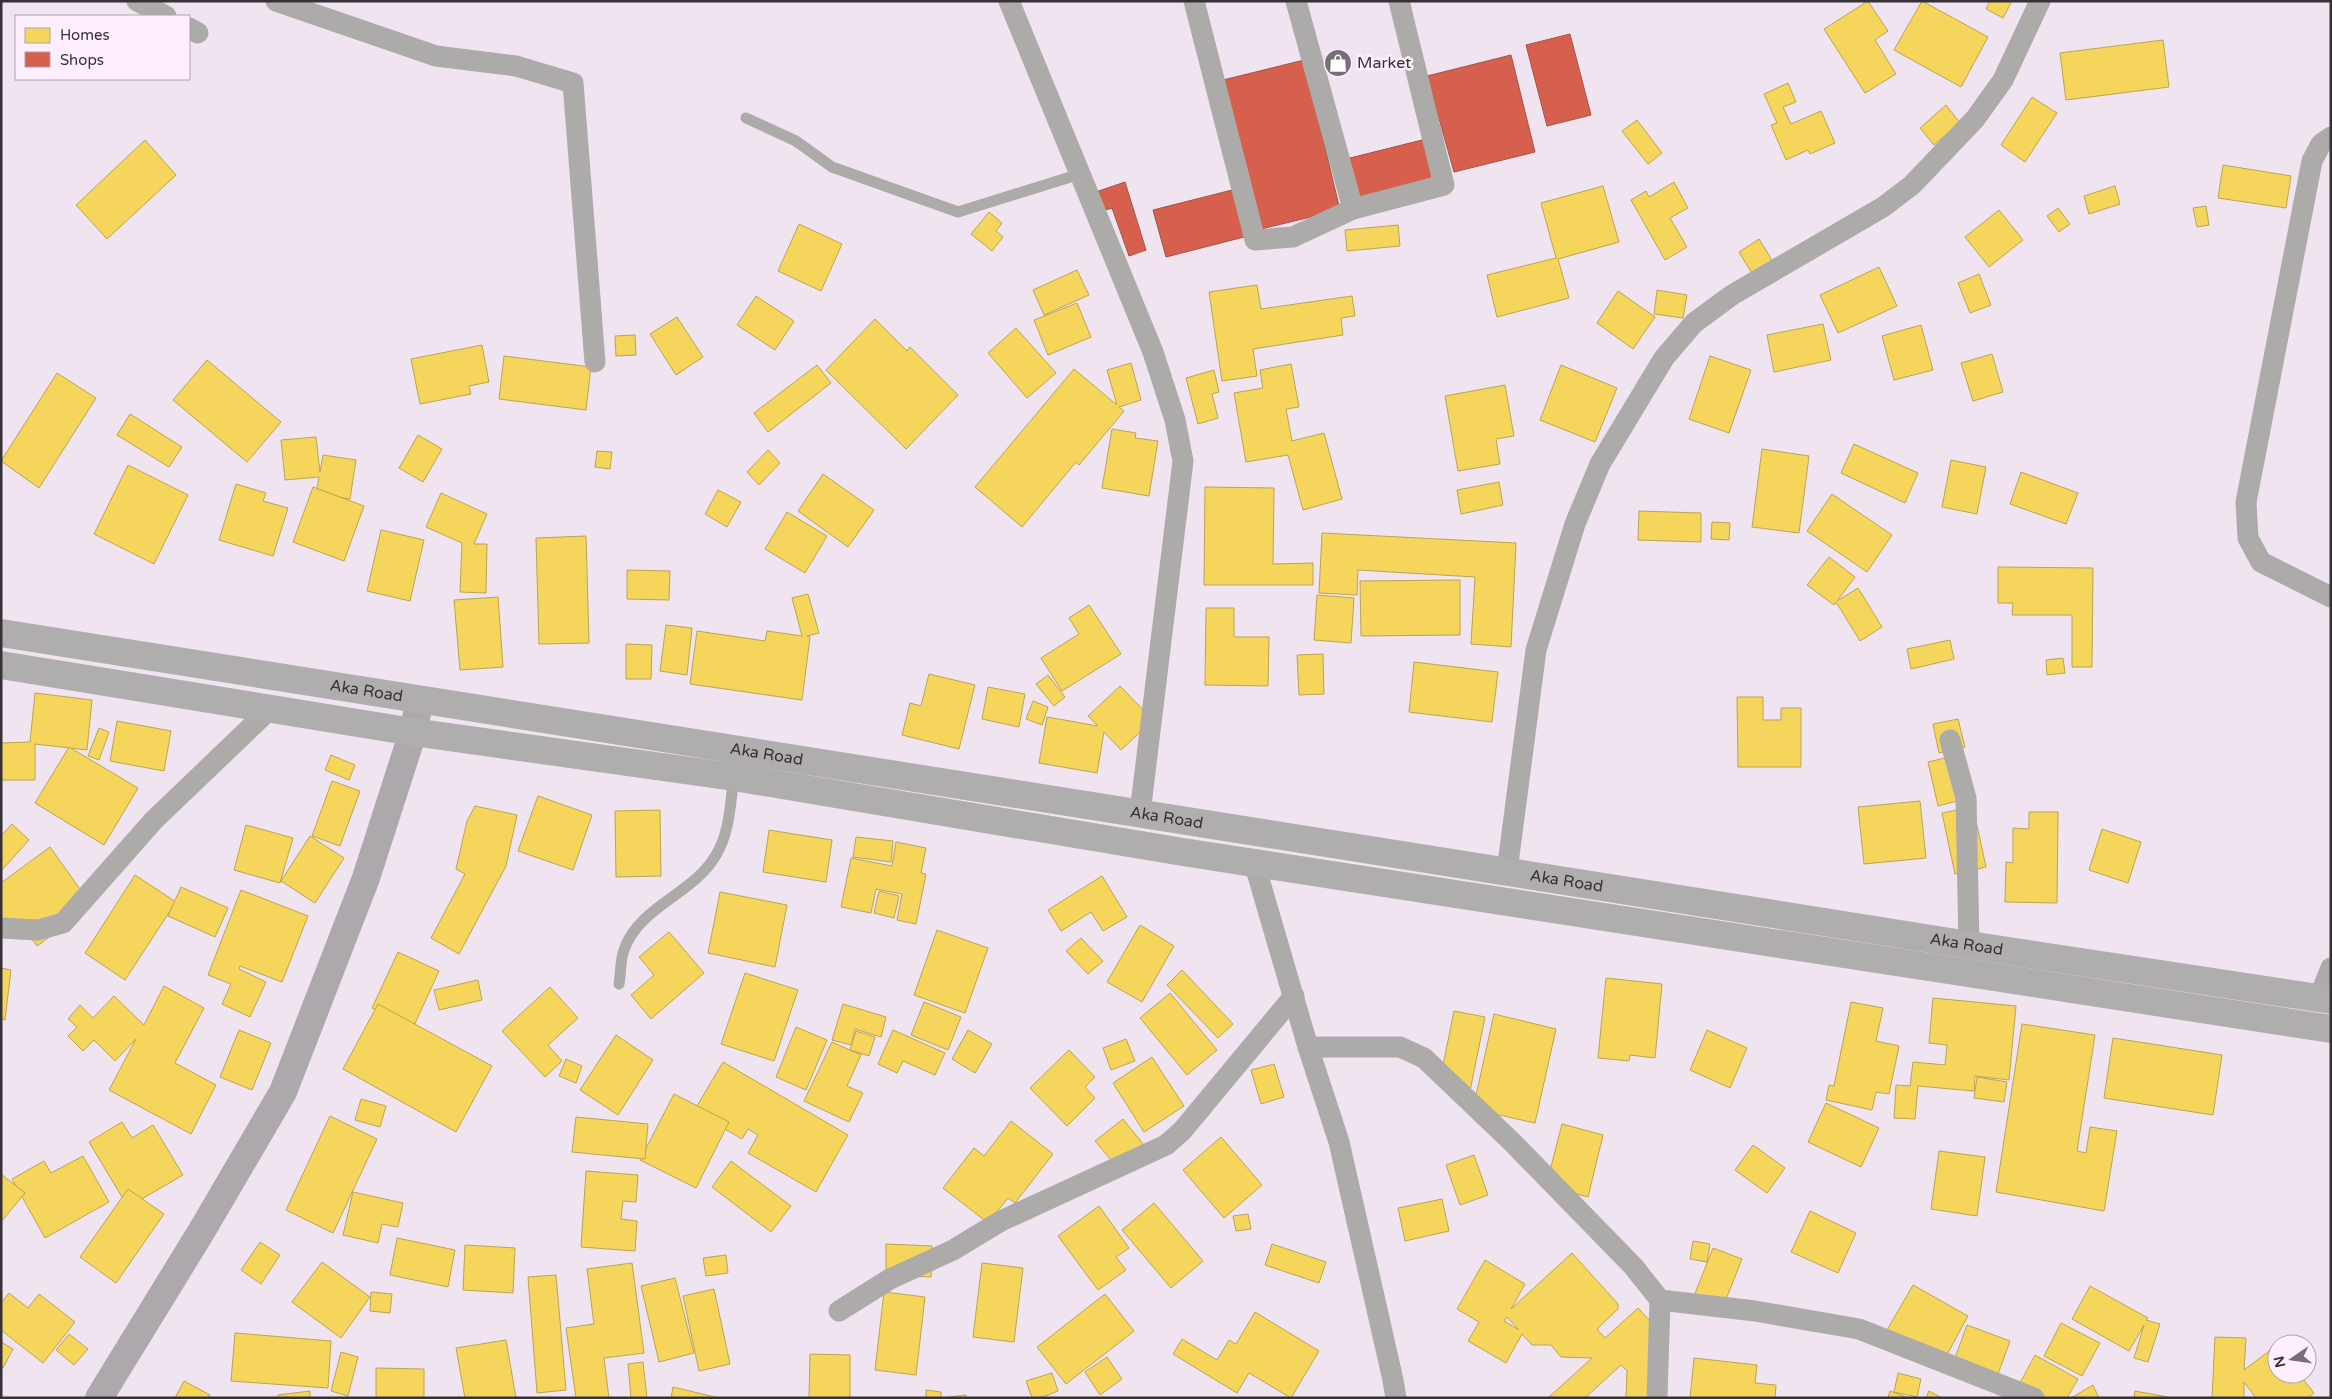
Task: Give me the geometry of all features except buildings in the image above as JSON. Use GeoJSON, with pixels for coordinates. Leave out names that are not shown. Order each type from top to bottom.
{"type":"FeatureCollection","features":[{"type":"Feature","properties":{"kind":"main road","name":"Aka Road"},"geometry":{"type":"LineString","coordinates":[[1,633],[1969,945],[2325,999]]}},
{"type":"Feature","properties":{"kind":"main road","name":"Aka Road"},"geometry":{"type":"LineString","coordinates":[[1,665],[413,732],[734,777],[1254,862],[2331,1029]]}},
{"type":"Feature","properties":{"kind":"street"},"geometry":{"type":"LineString","coordinates":[[137,1],[164,15]]}},
{"type":"Feature","properties":{"kind":"street"},"geometry":{"type":"LineString","coordinates":[[276,1],[436,56],[516,66],[573,83],[595,362]]}},
{"type":"Feature","properties":{"kind":"street"},"geometry":{"type":"LineString","coordinates":[[1009,1],[1153,352],[1175,420],[1183,461],[1140,813]]}},
{"type":"Feature","properties":{"kind":"street"},"geometry":{"type":"LineString","coordinates":[[1194,1],[1255,240],[1293,237],[1353,209],[1444,185],[1399,1]]}},
{"type":"Feature","properties":{"kind":"street"},"geometry":{"type":"LineString","coordinates":[[1296,1],[1353,209]]}},
{"type":"Feature","properties":{"kind":"street"},"geometry":{"type":"LineString","coordinates":[[1507,871],[1536,650],[1575,524],[1600,464],[1664,358],[1694,323],[1732,295],[1882,207],[1912,185],[1975,119],[2003,80],[2040,1]]}},
{"type":"Feature","properties":{"kind":"street"},"geometry":{"type":"LineString","coordinates":[[2331,137],[2321,144],[2312,161],[2246,502],[2248,538],[2261,562],[2331,597]]}},
{"type":"Feature","properties":{"kind":"street"},"geometry":{"type":"LineString","coordinates":[[99,1398],[284,1092],[366,878],[413,732],[420,700]]}},
{"type":"Feature","properties":{"kind":"street"},"geometry":{"type":"LineString","coordinates":[[1,928],[38,930],[63,922],[154,820],[271,708]]}},
{"type":"Feature","properties":{"kind":"street"},"geometry":{"type":"LineString","coordinates":[[1950,740],[1966,798],[1969,945]]}},
{"type":"Feature","properties":{"kind":"street"},"geometry":{"type":"LineString","coordinates":[[1254,862],[1308,1047],[1339,1142],[1394,1380],[1396,1398]]}},
{"type":"Feature","properties":{"kind":"street"},"geometry":{"type":"LineString","coordinates":[[2325,999],[2331,968]]}},
{"type":"Feature","properties":{"kind":"street"},"geometry":{"type":"LineString","coordinates":[[838,1311],[890,1279],[953,1250],[1000,1221],[1166,1145],[1182,1131],[1294,996]]}},
{"type":"Feature","properties":{"kind":"street"},"geometry":{"type":"LineString","coordinates":[[1308,1047],[1400,1047],[1424,1058],[1512,1142],[1633,1266],[1660,1300],[1657,1398]]}},
{"type":"Feature","properties":{"kind":"street"},"geometry":{"type":"LineString","coordinates":[[1660,1300],[1755,1311],[1859,1328],[2034,1398]]}},
{"type":"Feature","properties":{"kind":"lane"},"geometry":{"type":"LineString","coordinates":[[746,118],[796,141],[832,167],[958,212],[1080,174]]}},
{"type":"Feature","properties":{"kind":"lane"},"geometry":{"type":"LineString","coordinates":[[620,984],[624,950],[638,924],[695,879],[716,857],[726,834],[734,777]]}},
{"type":"Feature","properties":{"kind":"place","name":"Market"},"geometry":{"type":"Point","coordinates":[1338,63]}}]}
